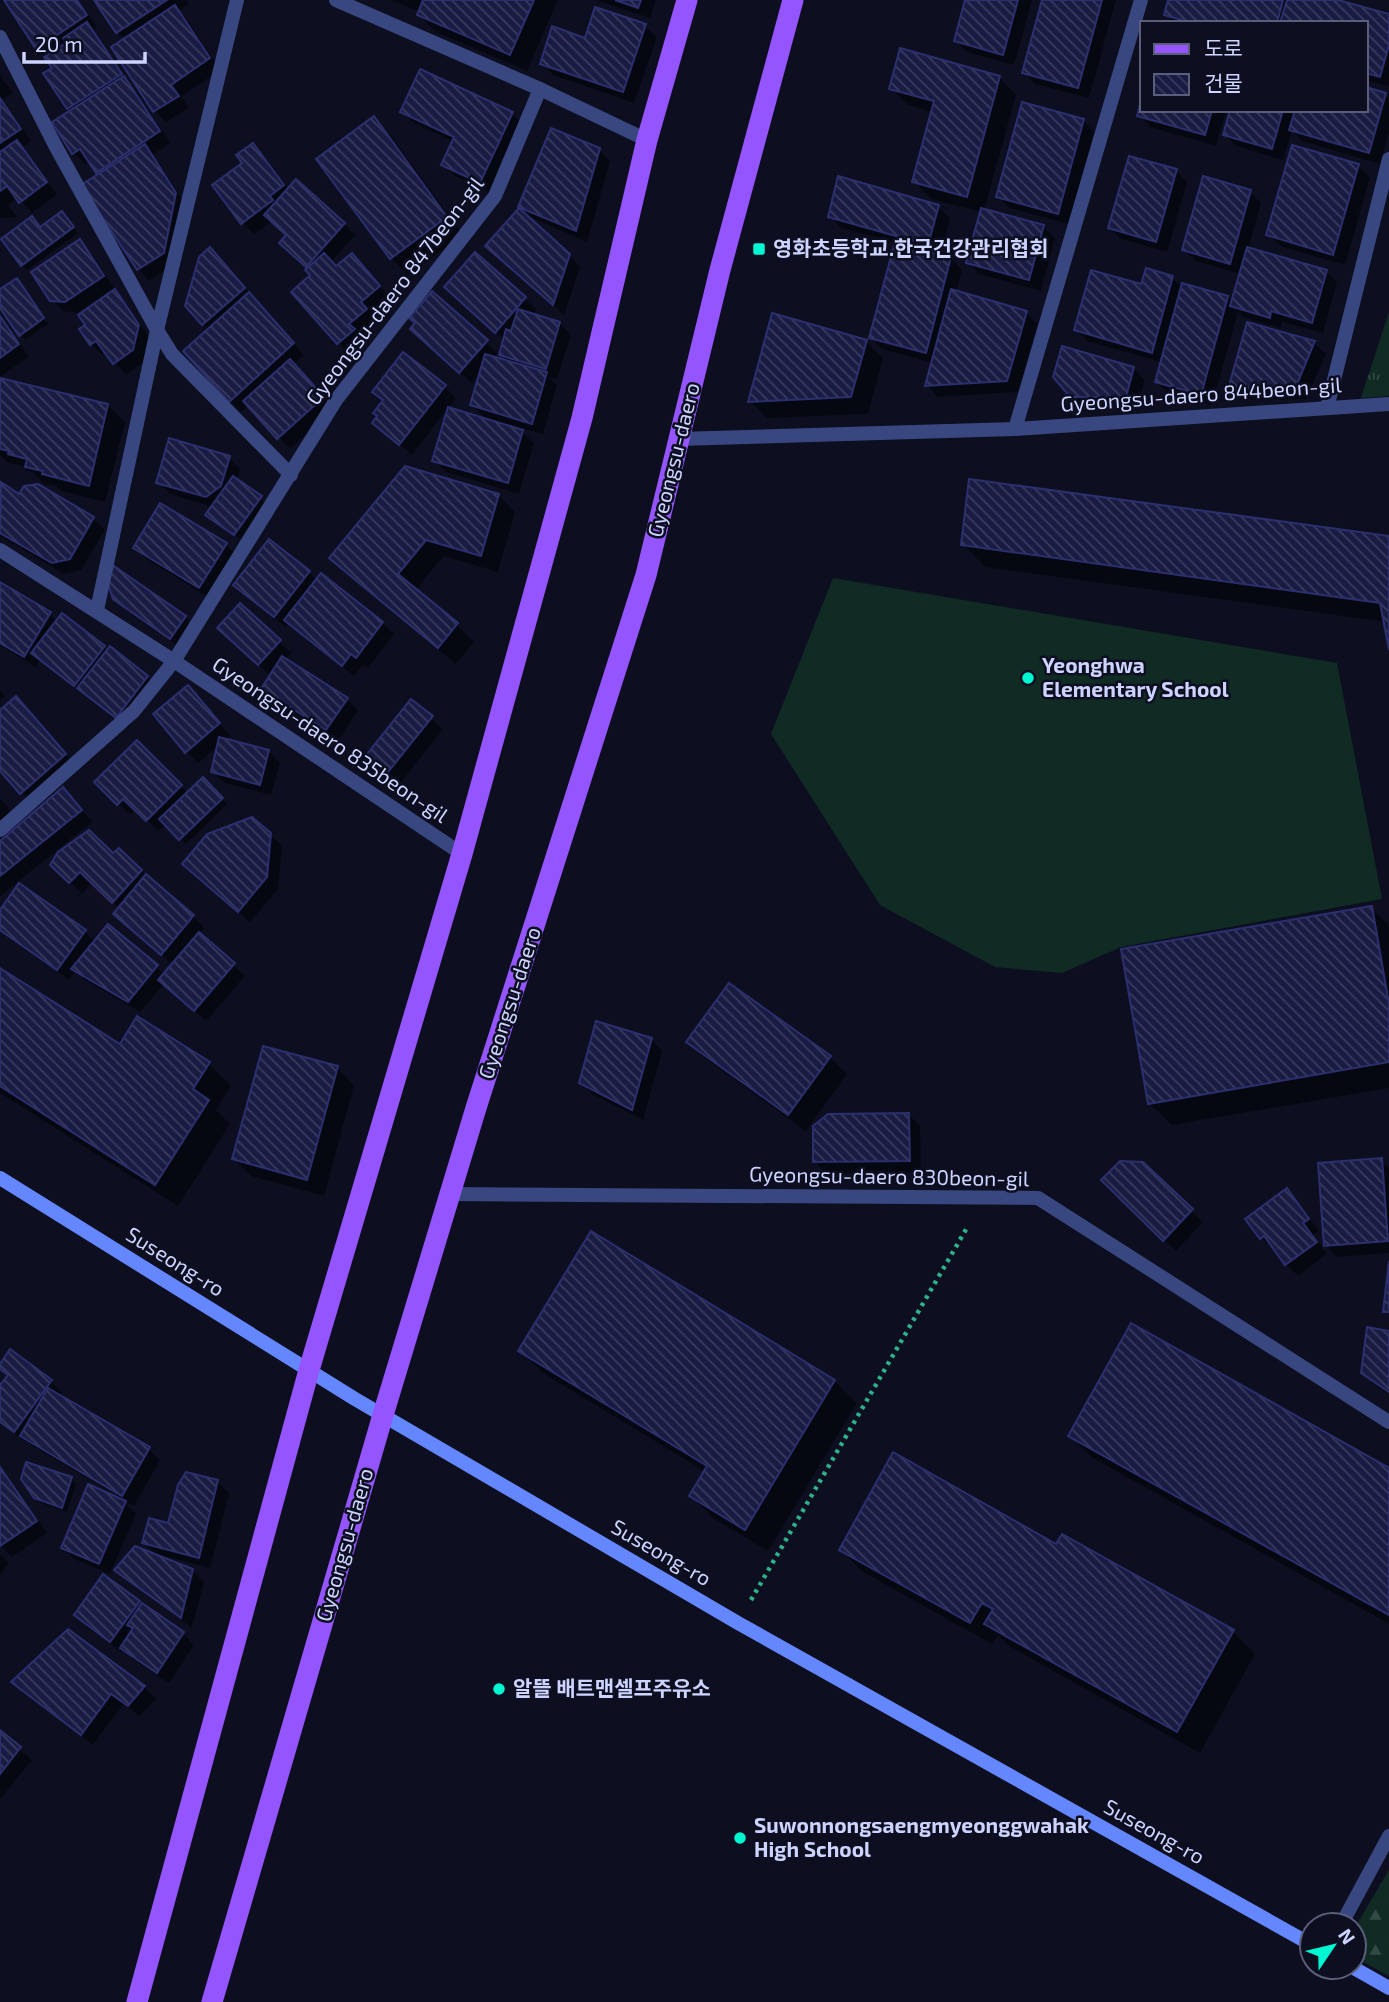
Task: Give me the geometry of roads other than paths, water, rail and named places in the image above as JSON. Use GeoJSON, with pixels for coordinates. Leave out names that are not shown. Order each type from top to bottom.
{"type":"FeatureCollection","features":[{"type":"Feature","properties":{"kind":"main road"},"geometry":{"type":"LineString","coordinates":[[137,2002],[309,1370],[462,854],[582,418],[647,140],[687,0]]}},
{"type":"Feature","properties":{"kind":"main road","name":"Gyeongsu-daero"},"geometry":{"type":"LineString","coordinates":[[212,2002],[450,1194],[646,575],[720,270],[793,0]]}},
{"type":"Feature","properties":{"kind":"street"},"geometry":{"type":"LineString","coordinates":[[97,610],[157,330],[237,0]]}},
{"type":"Feature","properties":{"kind":"street"},"geometry":{"type":"LineString","coordinates":[[336,0],[540,89],[647,140]]}},
{"type":"Feature","properties":{"kind":"street"},"geometry":{"type":"LineString","coordinates":[[1015,429],[1141,0]]}},
{"type":"Feature","properties":{"kind":"street"},"geometry":{"type":"LineString","coordinates":[[0,37],[56,147],[172,354],[291,475],[174,661],[134,712],[0,830]]}},
{"type":"Feature","properties":{"kind":"street","name":"Gyeongsu-daero 847beon-gil"},"geometry":{"type":"LineString","coordinates":[[291,475],[336,400],[495,197],[540,89]]}},
{"type":"Feature","properties":{"kind":"street"},"geometry":{"type":"LineString","coordinates":[[1327,408],[1389,159]]}},
{"type":"Feature","properties":{"kind":"street","name":"Gyeongsu-daero 844beon-gil"},"geometry":{"type":"LineString","coordinates":[[679,439],[1015,429],[1389,404]]}},
{"type":"Feature","properties":{"kind":"street","name":"Gyeongsu-daero 835beon-gil"},"geometry":{"type":"LineString","coordinates":[[0,550],[97,610],[462,854]]}},
{"type":"Feature","properties":{"kind":"street","name":"Suseong-ro"},"geometry":{"type":"LineString","coordinates":[[0,1178],[383,1415],[738,1623],[1298,1937]]}},
{"type":"Feature","properties":{"kind":"street","name":"Gyeongsu-daero 830beon-gil"},"geometry":{"type":"LineString","coordinates":[[450,1194],[1038,1198],[1389,1422]]}},
{"type":"Feature","properties":{"kind":"street"},"geometry":{"type":"LineString","coordinates":[[1349,1911],[1389,1836]]}},
{"type":"Feature","properties":{"kind":"street"},"geometry":{"type":"LineString","coordinates":[[1368,1976],[1389,1988]]}},
{"type":"Feature","properties":{"kind":"place","name":"영화초등학교.한국건강관리협회"},"geometry":{"type":"Point","coordinates":[759,249]}},
{"type":"Feature","properties":{"kind":"place","name":"Yeonghwa Elementary School"},"geometry":{"type":"Point","coordinates":[1028,678]}},
{"type":"Feature","properties":{"kind":"place","name":"알뜰 배트맨셀프주유소"},"geometry":{"type":"Point","coordinates":[499,1689]}},
{"type":"Feature","properties":{"kind":"place","name":"Suwonnongsaengmyeonggwahak High School"},"geometry":{"type":"Point","coordinates":[740,1838]}}]}
